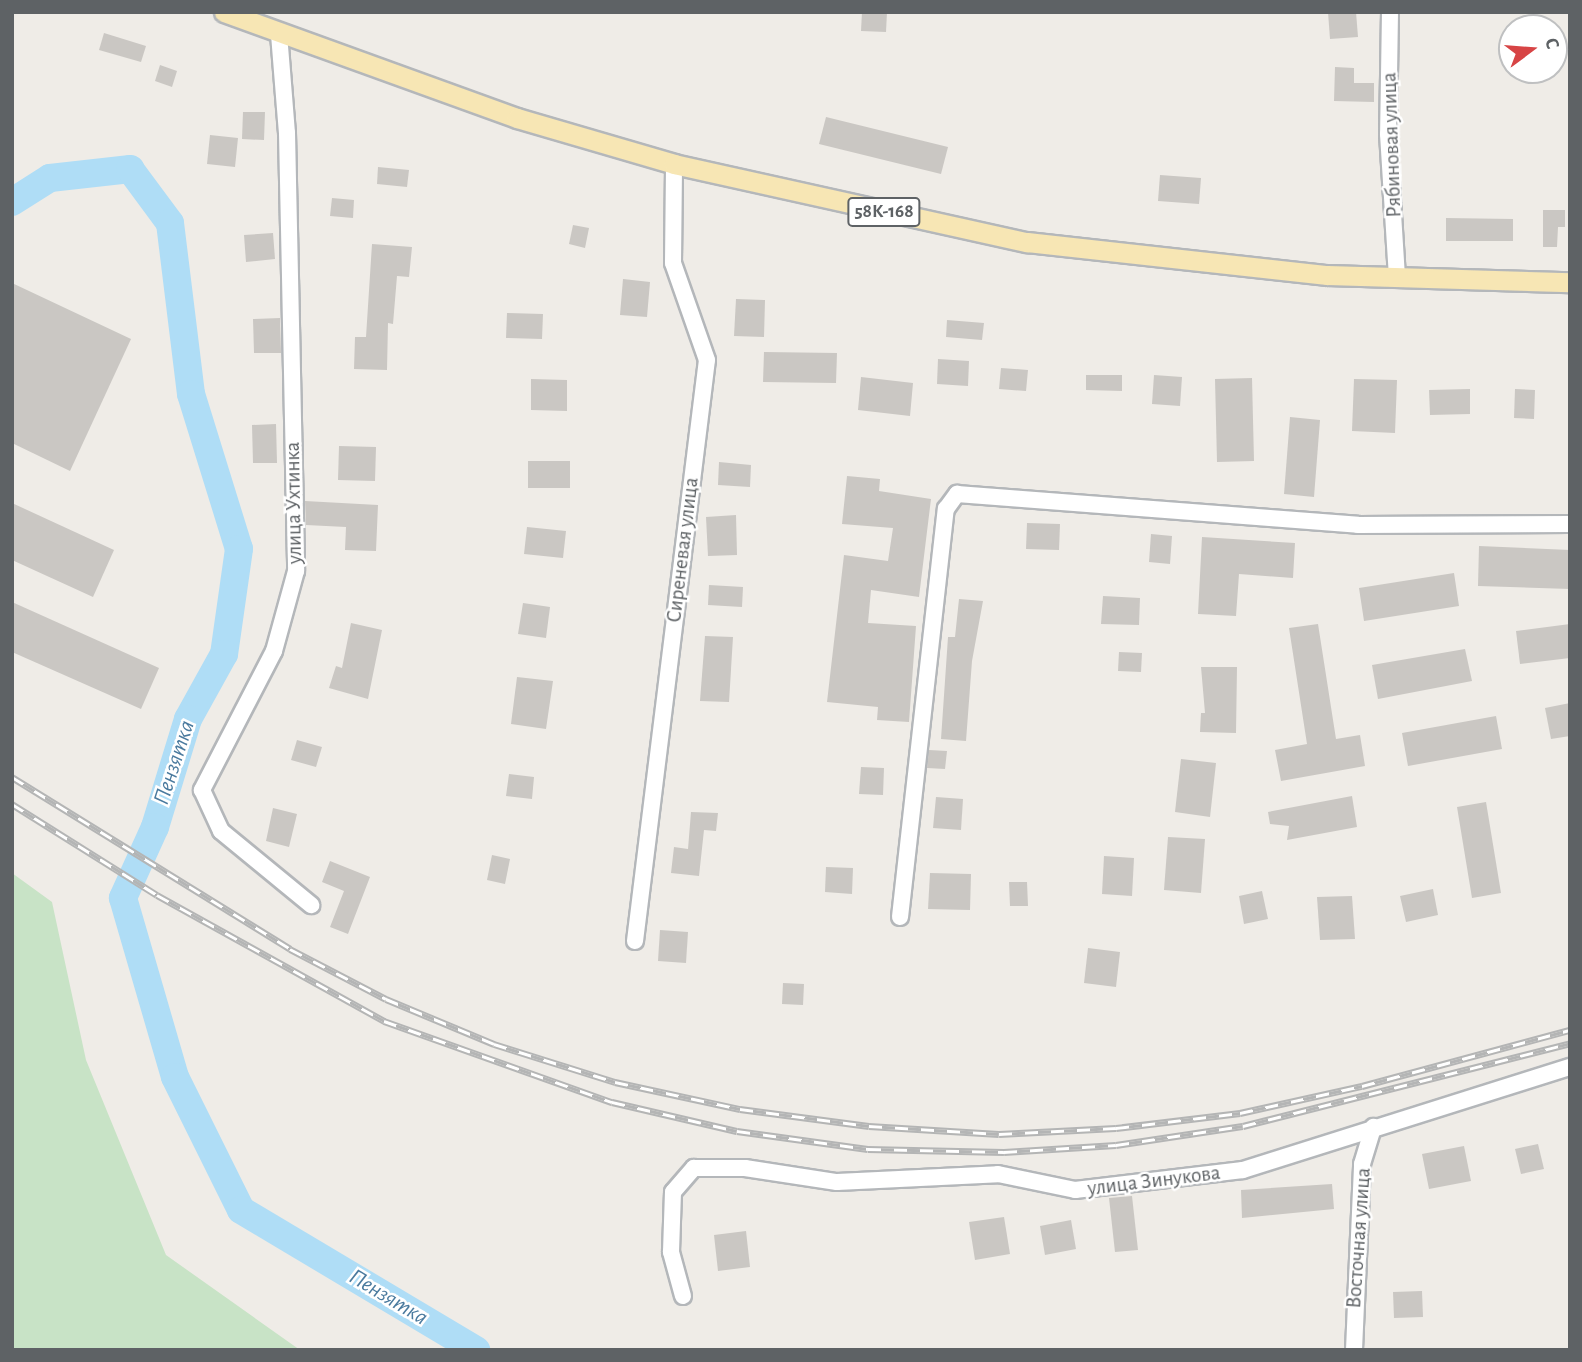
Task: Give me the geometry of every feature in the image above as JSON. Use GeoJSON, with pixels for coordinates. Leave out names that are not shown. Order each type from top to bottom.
{"type":"FeatureCollection","features":[{"type":"Feature","properties":{"kind":"main road","name":"58К-168"},"geometry":{"type":"LineString","coordinates":[[224,12],[517,118],[674,164],[1027,243],[1397,278],[1570,282]]}},
{"type":"Feature","properties":{"kind":"street","name":"Рябиновая улица"},"geometry":{"type":"LineString","coordinates":[[1390,12],[1388,134],[1397,278]]}},
{"type":"Feature","properties":{"kind":"street","name":"улица Ухтинка"},"geometry":{"type":"LineString","coordinates":[[279,34],[287,133],[296,572],[274,651],[202,790],[221,831],[312,905]]}},
{"type":"Feature","properties":{"kind":"street","name":"Сиреневая улица"},"geometry":{"type":"LineString","coordinates":[[635,941],[707,360],[673,262],[674,164]]}},
{"type":"Feature","properties":{"kind":"street"},"geometry":{"type":"LineString","coordinates":[[900,917],[946,509],[957,494],[1358,525],[1570,524]]}},
{"type":"Feature","properties":{"kind":"street","name":"улица Зинукова"},"geometry":{"type":"LineString","coordinates":[[683,1296],[671,1252],[673,1192],[694,1168],[746,1168],[837,1182],[998,1174],[1075,1190],[1243,1170],[1337,1143],[1373,1127],[1570,1068]]}},
{"type":"Feature","properties":{"kind":"street","name":"Восточная улица"},"geometry":{"type":"LineString","coordinates":[[1354,1350],[1362,1164],[1373,1127]]}},
{"type":"Feature","properties":{"kind":"green space"},"geometry":{"type":"Polygon","coordinates":[[[12,873],[52,902],[86,1060],[166,1255],[300,1350],[12,1350],[12,873]]]}},
{"type":"Feature","properties":{"kind":"building"},"geometry":{"type":"Polygon","coordinates":[[[862,12],[887,12],[886,32],[861,31],[862,12]]]}},
{"type":"Feature","properties":{"kind":"building"},"geometry":{"type":"Polygon","coordinates":[[[1328,12],[1356,12],[1358,37],[1330,39],[1328,12]]]}},
{"type":"Feature","properties":{"kind":"building"},"geometry":{"type":"Polygon","coordinates":[[[104,33],[146,46],[141,62],[99,50],[104,33]]]}},
{"type":"Feature","properties":{"kind":"building"},"geometry":{"type":"Polygon","coordinates":[[[160,65],[177,71],[172,87],[155,81],[160,65]]]}},
{"type":"Feature","properties":{"kind":"building"},"geometry":{"type":"Polygon","coordinates":[[[1335,67],[1354,68],[1354,83],[1374,83],[1374,102],[1334,101],[1335,67]]]}},
{"type":"Feature","properties":{"kind":"building"},"geometry":{"type":"Polygon","coordinates":[[[243,112],[265,112],[264,140],[242,139],[243,112]]]}},
{"type":"Feature","properties":{"kind":"building"},"geometry":{"type":"Polygon","coordinates":[[[826,117],[948,147],[941,174],[819,144],[826,117]]]}},
{"type":"Feature","properties":{"kind":"building"},"geometry":{"type":"Polygon","coordinates":[[[210,135],[238,138],[235,167],[207,164],[210,135]]]}},
{"type":"Feature","properties":{"kind":"building"},"geometry":{"type":"Polygon","coordinates":[[[378,167],[409,170],[407,187],[377,184],[378,167]]]}},
{"type":"Feature","properties":{"kind":"building"},"geometry":{"type":"Polygon","coordinates":[[[1160,175],[1201,178],[1199,204],[1158,201],[1160,175]]]}},
{"type":"Feature","properties":{"kind":"building"},"geometry":{"type":"Polygon","coordinates":[[[332,198],[354,200],[353,218],[330,216],[332,198]]]}},
{"type":"Feature","properties":{"kind":"building"},"geometry":{"type":"Polygon","coordinates":[[[1543,210],[1565,210],[1565,227],[1558,227],[1557,247],[1543,247],[1543,210]]]}},
{"type":"Feature","properties":{"kind":"building"},"geometry":{"type":"Polygon","coordinates":[[[1446,218],[1513,219],[1513,241],[1446,241],[1446,218]]]}},
{"type":"Feature","properties":{"kind":"building"},"geometry":{"type":"Polygon","coordinates":[[[573,225],[589,228],[585,248],[569,244],[573,225]]]}},
{"type":"Feature","properties":{"kind":"building"},"geometry":{"type":"Polygon","coordinates":[[[273,233],[275,259],[246,262],[244,235],[273,233]]]}},
{"type":"Feature","properties":{"kind":"building"},"geometry":{"type":"Polygon","coordinates":[[[372,244],[412,247],[409,277],[397,276],[393,324],[388,323],[387,370],[354,369],[355,337],[366,337],[372,244]]]}},
{"type":"Feature","properties":{"kind":"building"},"geometry":{"type":"Polygon","coordinates":[[[623,279],[650,282],[647,317],[620,315],[623,279]]]}},
{"type":"Feature","properties":{"kind":"building"},"geometry":{"type":"Polygon","coordinates":[[[12,283],[131,339],[70,471],[12,443],[12,283]]]}},
{"type":"Feature","properties":{"kind":"building"},"geometry":{"type":"Polygon","coordinates":[[[736,299],[765,300],[764,337],[734,336],[736,299]]]}},
{"type":"Feature","properties":{"kind":"building"},"geometry":{"type":"Polygon","coordinates":[[[507,313],[543,314],[542,339],[506,338],[507,313]]]}},
{"type":"Feature","properties":{"kind":"building"},"geometry":{"type":"Polygon","coordinates":[[[280,318],[281,353],[254,353],[253,319],[280,318]]]}},
{"type":"Feature","properties":{"kind":"building"},"geometry":{"type":"Polygon","coordinates":[[[947,320],[984,323],[982,340],[946,337],[947,320]]]}},
{"type":"Feature","properties":{"kind":"building"},"geometry":{"type":"Polygon","coordinates":[[[764,352],[837,353],[836,383],[763,382],[764,352]]]}},
{"type":"Feature","properties":{"kind":"building"},"geometry":{"type":"Polygon","coordinates":[[[938,359],[969,361],[968,386],[937,384],[938,359]]]}},
{"type":"Feature","properties":{"kind":"building"},"geometry":{"type":"Polygon","coordinates":[[[1001,368],[1028,370],[1026,391],[999,389],[1001,368]]]}},
{"type":"Feature","properties":{"kind":"building"},"geometry":{"type":"Polygon","coordinates":[[[1086,375],[1122,375],[1122,391],[1086,390],[1086,375]]]}},
{"type":"Feature","properties":{"kind":"building"},"geometry":{"type":"Polygon","coordinates":[[[1154,375],[1182,377],[1180,406],[1152,404],[1154,375]]]}},
{"type":"Feature","properties":{"kind":"building"},"geometry":{"type":"Polygon","coordinates":[[[861,377],[913,383],[910,416],[858,410],[861,377]]]}},
{"type":"Feature","properties":{"kind":"building"},"geometry":{"type":"Polygon","coordinates":[[[1252,378],[1254,461],[1217,462],[1215,379],[1252,378]]]}},
{"type":"Feature","properties":{"kind":"building"},"geometry":{"type":"Polygon","coordinates":[[[531,379],[567,380],[567,411],[531,410],[531,379]]]}},
{"type":"Feature","properties":{"kind":"building"},"geometry":{"type":"Polygon","coordinates":[[[1354,379],[1397,380],[1395,433],[1352,431],[1354,379]]]}},
{"type":"Feature","properties":{"kind":"building"},"geometry":{"type":"Polygon","coordinates":[[[1470,389],[1470,414],[1430,415],[1429,390],[1470,389]]]}},
{"type":"Feature","properties":{"kind":"building"},"geometry":{"type":"Polygon","coordinates":[[[1515,389],[1535,390],[1534,419],[1514,418],[1515,389]]]}},
{"type":"Feature","properties":{"kind":"building"},"geometry":{"type":"Polygon","coordinates":[[[1290,417],[1320,420],[1314,497],[1284,494],[1290,417]]]}},
{"type":"Feature","properties":{"kind":"building"},"geometry":{"type":"Polygon","coordinates":[[[276,424],[277,463],[253,463],[252,425],[276,424]]]}},
{"type":"Feature","properties":{"kind":"building"},"geometry":{"type":"Polygon","coordinates":[[[339,446],[376,447],[375,481],[338,480],[339,446]]]}},
{"type":"Feature","properties":{"kind":"building"},"geometry":{"type":"Polygon","coordinates":[[[528,461],[570,461],[570,488],[528,488],[528,461]]]}},
{"type":"Feature","properties":{"kind":"building"},"geometry":{"type":"Polygon","coordinates":[[[719,462],[751,465],[750,487],[718,485],[719,462]]]}},
{"type":"Feature","properties":{"kind":"building"},"geometry":{"type":"Polygon","coordinates":[[[847,476],[880,479],[879,491],[931,499],[919,597],[871,590],[868,623],[916,626],[909,722],[877,720],[878,707],[827,702],[844,555],[888,561],[893,528],[842,524],[847,476]]]}},
{"type":"Feature","properties":{"kind":"building"},"geometry":{"type":"Polygon","coordinates":[[[305,501],[378,505],[376,551],[345,550],[346,527],[306,525],[305,501]]]}},
{"type":"Feature","properties":{"kind":"building"},"geometry":{"type":"Polygon","coordinates":[[[12,503],[114,550],[93,597],[12,560],[12,503]]]}},
{"type":"Feature","properties":{"kind":"building"},"geometry":{"type":"Polygon","coordinates":[[[736,515],[737,555],[708,556],[706,517],[736,515]]]}},
{"type":"Feature","properties":{"kind":"building"},"geometry":{"type":"Polygon","coordinates":[[[1027,523],[1060,524],[1059,550],[1026,549],[1027,523]]]}},
{"type":"Feature","properties":{"kind":"building"},"geometry":{"type":"Polygon","coordinates":[[[527,527],[566,531],[563,558],[524,554],[527,527]]]}},
{"type":"Feature","properties":{"kind":"building"},"geometry":{"type":"Polygon","coordinates":[[[1151,534],[1172,536],[1170,564],[1149,562],[1151,534]]]}},
{"type":"Feature","properties":{"kind":"building"},"geometry":{"type":"Polygon","coordinates":[[[1202,537],[1295,543],[1293,578],[1239,574],[1236,616],[1198,614],[1202,537]]]}},
{"type":"Feature","properties":{"kind":"building"},"geometry":{"type":"Polygon","coordinates":[[[1479,546],[1570,550],[1570,589],[1478,586],[1479,546]]]}},
{"type":"Feature","properties":{"kind":"building"},"geometry":{"type":"Polygon","coordinates":[[[1454,573],[1459,606],[1364,621],[1359,588],[1454,573]]]}},
{"type":"Feature","properties":{"kind":"building"},"geometry":{"type":"Polygon","coordinates":[[[709,585],[743,587],[742,607],[708,605],[709,585]]]}},
{"type":"Feature","properties":{"kind":"building"},"geometry":{"type":"Polygon","coordinates":[[[1103,596],[1140,598],[1139,625],[1101,624],[1103,596]]]}},
{"type":"Feature","properties":{"kind":"building"},"geometry":{"type":"Polygon","coordinates":[[[959,599],[983,601],[972,661],[966,741],[941,739],[948,637],[955,637],[959,599]]]}},
{"type":"Feature","properties":{"kind":"building"},"geometry":{"type":"Polygon","coordinates":[[[12,602],[159,668],[141,709],[12,652],[12,602]]]}},
{"type":"Feature","properties":{"kind":"building"},"geometry":{"type":"Polygon","coordinates":[[[523,603],[550,607],[546,638],[518,634],[523,603]]]}},
{"type":"Feature","properties":{"kind":"building"},"geometry":{"type":"Polygon","coordinates":[[[351,623],[382,630],[368,699],[329,688],[336,666],[342,668],[351,623]]]}},
{"type":"Feature","properties":{"kind":"building"},"geometry":{"type":"Polygon","coordinates":[[[1318,624],[1336,739],[1360,735],[1365,766],[1281,781],[1275,750],[1307,744],[1289,628],[1318,624]]]}},
{"type":"Feature","properties":{"kind":"building"},"geometry":{"type":"Polygon","coordinates":[[[1570,624],[1570,658],[1520,664],[1516,631],[1570,624]]]}},
{"type":"Feature","properties":{"kind":"building"},"geometry":{"type":"Polygon","coordinates":[[[705,636],[733,637],[729,702],[700,701],[705,636]]]}},
{"type":"Feature","properties":{"kind":"building"},"geometry":{"type":"Polygon","coordinates":[[[1465,649],[1472,681],[1378,699],[1372,665],[1465,649]]]}},
{"type":"Feature","properties":{"kind":"building"},"geometry":{"type":"Polygon","coordinates":[[[1119,652],[1142,653],[1141,672],[1118,671],[1119,652]]]}},
{"type":"Feature","properties":{"kind":"building"},"geometry":{"type":"Polygon","coordinates":[[[1201,667],[1237,667],[1236,733],[1200,732],[1201,713],[1205,713],[1201,667]]]}},
{"type":"Feature","properties":{"kind":"building"},"geometry":{"type":"Polygon","coordinates":[[[517,677],[553,681],[546,729],[511,724],[517,677]]]}},
{"type":"Feature","properties":{"kind":"building"},"geometry":{"type":"Polygon","coordinates":[[[1570,703],[1570,736],[1551,739],[1545,708],[1570,703]]]}},
{"type":"Feature","properties":{"kind":"building"},"geometry":{"type":"Polygon","coordinates":[[[1496,716],[1502,749],[1408,766],[1402,733],[1496,716]]]}},
{"type":"Feature","properties":{"kind":"building"},"geometry":{"type":"Polygon","coordinates":[[[297,740],[322,747],[316,767],[291,760],[297,740]]]}},
{"type":"Feature","properties":{"kind":"building"},"geometry":{"type":"Polygon","coordinates":[[[929,750],[947,751],[945,769],[927,768],[929,750]]]}},
{"type":"Feature","properties":{"kind":"building"},"geometry":{"type":"Polygon","coordinates":[[[1181,759],[1216,763],[1210,817],[1175,812],[1181,759]]]}},
{"type":"Feature","properties":{"kind":"building"},"geometry":{"type":"Polygon","coordinates":[[[861,767],[884,768],[883,795],[859,794],[861,767]]]}},
{"type":"Feature","properties":{"kind":"building"},"geometry":{"type":"Polygon","coordinates":[[[509,774],[534,777],[532,799],[506,796],[509,774]]]}},
{"type":"Feature","properties":{"kind":"building"},"geometry":{"type":"Polygon","coordinates":[[[1352,796],[1357,827],[1287,840],[1289,826],[1270,824],[1268,812],[1352,796]]]}},
{"type":"Feature","properties":{"kind":"building"},"geometry":{"type":"Polygon","coordinates":[[[936,797],[963,799],[961,830],[933,828],[936,797]]]}},
{"type":"Feature","properties":{"kind":"building"},"geometry":{"type":"Polygon","coordinates":[[[1486,802],[1501,893],[1472,898],[1457,807],[1486,802]]]}},
{"type":"Feature","properties":{"kind":"building"},"geometry":{"type":"Polygon","coordinates":[[[273,808],[297,814],[289,847],[266,841],[273,808]]]}},
{"type":"Feature","properties":{"kind":"building"},"geometry":{"type":"Polygon","coordinates":[[[691,812],[718,813],[716,831],[704,830],[699,876],[671,873],[674,847],[688,849],[691,812]]]}},
{"type":"Feature","properties":{"kind":"building"},"geometry":{"type":"Polygon","coordinates":[[[1168,837],[1205,839],[1201,893],[1164,890],[1168,837]]]}},
{"type":"Feature","properties":{"kind":"building"},"geometry":{"type":"Polygon","coordinates":[[[492,855],[510,859],[505,884],[487,880],[492,855]]]}},
{"type":"Feature","properties":{"kind":"building"},"geometry":{"type":"Polygon","coordinates":[[[1104,856],[1134,858],[1132,896],[1102,894],[1104,856]]]}},
{"type":"Feature","properties":{"kind":"building"},"geometry":{"type":"Polygon","coordinates":[[[330,861],[370,877],[348,934],[330,927],[344,891],[322,882],[330,861]]]}},
{"type":"Feature","properties":{"kind":"building"},"geometry":{"type":"Polygon","coordinates":[[[826,867],[853,868],[852,894],[825,892],[826,867]]]}},
{"type":"Feature","properties":{"kind":"building"},"geometry":{"type":"Polygon","coordinates":[[[930,873],[971,874],[970,910],[928,909],[930,873]]]}},
{"type":"Feature","properties":{"kind":"building"},"geometry":{"type":"Polygon","coordinates":[[[1009,882],[1027,882],[1028,906],[1010,906],[1009,882]]]}},
{"type":"Feature","properties":{"kind":"building"},"geometry":{"type":"Polygon","coordinates":[[[1433,889],[1438,915],[1406,922],[1400,896],[1433,889]]]}},
{"type":"Feature","properties":{"kind":"building"},"geometry":{"type":"Polygon","coordinates":[[[1262,891],[1268,919],[1244,924],[1239,896],[1262,891]]]}},
{"type":"Feature","properties":{"kind":"building"},"geometry":{"type":"Polygon","coordinates":[[[1352,896],[1355,939],[1320,940],[1317,897],[1352,896]]]}},
{"type":"Feature","properties":{"kind":"building"},"geometry":{"type":"Polygon","coordinates":[[[660,930],[688,932],[686,963],[658,961],[660,930]]]}},
{"type":"Feature","properties":{"kind":"building"},"geometry":{"type":"Polygon","coordinates":[[[1088,948],[1120,952],[1116,987],[1084,983],[1088,948]]]}},
{"type":"Feature","properties":{"kind":"building"},"geometry":{"type":"Polygon","coordinates":[[[783,983],[804,984],[803,1005],[782,1004],[783,983]]]}},
{"type":"Feature","properties":{"kind":"building"},"geometry":{"type":"Polygon","coordinates":[[[1538,1144],[1544,1169],[1521,1174],[1515,1149],[1538,1144]]]}},
{"type":"Feature","properties":{"kind":"building"},"geometry":{"type":"Polygon","coordinates":[[[1464,1146],[1471,1181],[1429,1189],[1422,1154],[1464,1146]]]}},
{"type":"Feature","properties":{"kind":"building"},"geometry":{"type":"Polygon","coordinates":[[[1332,1184],[1334,1209],[1242,1218],[1241,1190],[1332,1184]]]}},
{"type":"Feature","properties":{"kind":"building"},"geometry":{"type":"Polygon","coordinates":[[[1132,1196],[1138,1250],[1115,1252],[1109,1198],[1132,1196]]]}},
{"type":"Feature","properties":{"kind":"building"},"geometry":{"type":"Polygon","coordinates":[[[1004,1217],[1010,1254],[975,1260],[969,1222],[1004,1217]]]}},
{"type":"Feature","properties":{"kind":"building"},"geometry":{"type":"Polygon","coordinates":[[[1071,1220],[1076,1249],[1045,1255],[1040,1226],[1071,1220]]]}},
{"type":"Feature","properties":{"kind":"building"},"geometry":{"type":"Polygon","coordinates":[[[746,1231],[750,1267],[718,1271],[714,1235],[746,1231]]]}},
{"type":"Feature","properties":{"kind":"building"},"geometry":{"type":"Polygon","coordinates":[[[1422,1291],[1423,1317],[1394,1318],[1393,1292],[1422,1291]]]}},
{"type":"Feature","properties":{"kind":"waterway","name":"Пензятка"},"geometry":{"type":"LineString","coordinates":[[12,202],[50,178],[130,169],[170,223],[191,394],[239,549],[224,654],[188,719],[155,827],[123,898],[175,1077],[241,1210],[476,1350]]}},
{"type":"Feature","properties":{"kind":"railway"},"geometry":{"type":"LineString","coordinates":[[12,777],[290,949],[386,999],[494,1044],[615,1082],[740,1109],[869,1126],[999,1134],[1116,1128],[1240,1113],[1362,1086],[1570,1030]]}},
{"type":"Feature","properties":{"kind":"railway"},"geometry":{"type":"LineString","coordinates":[[12,804],[157,895],[384,1021],[612,1102],[737,1131],[868,1149],[1004,1152],[1116,1145],[1243,1126],[1570,1043]]}}]}
